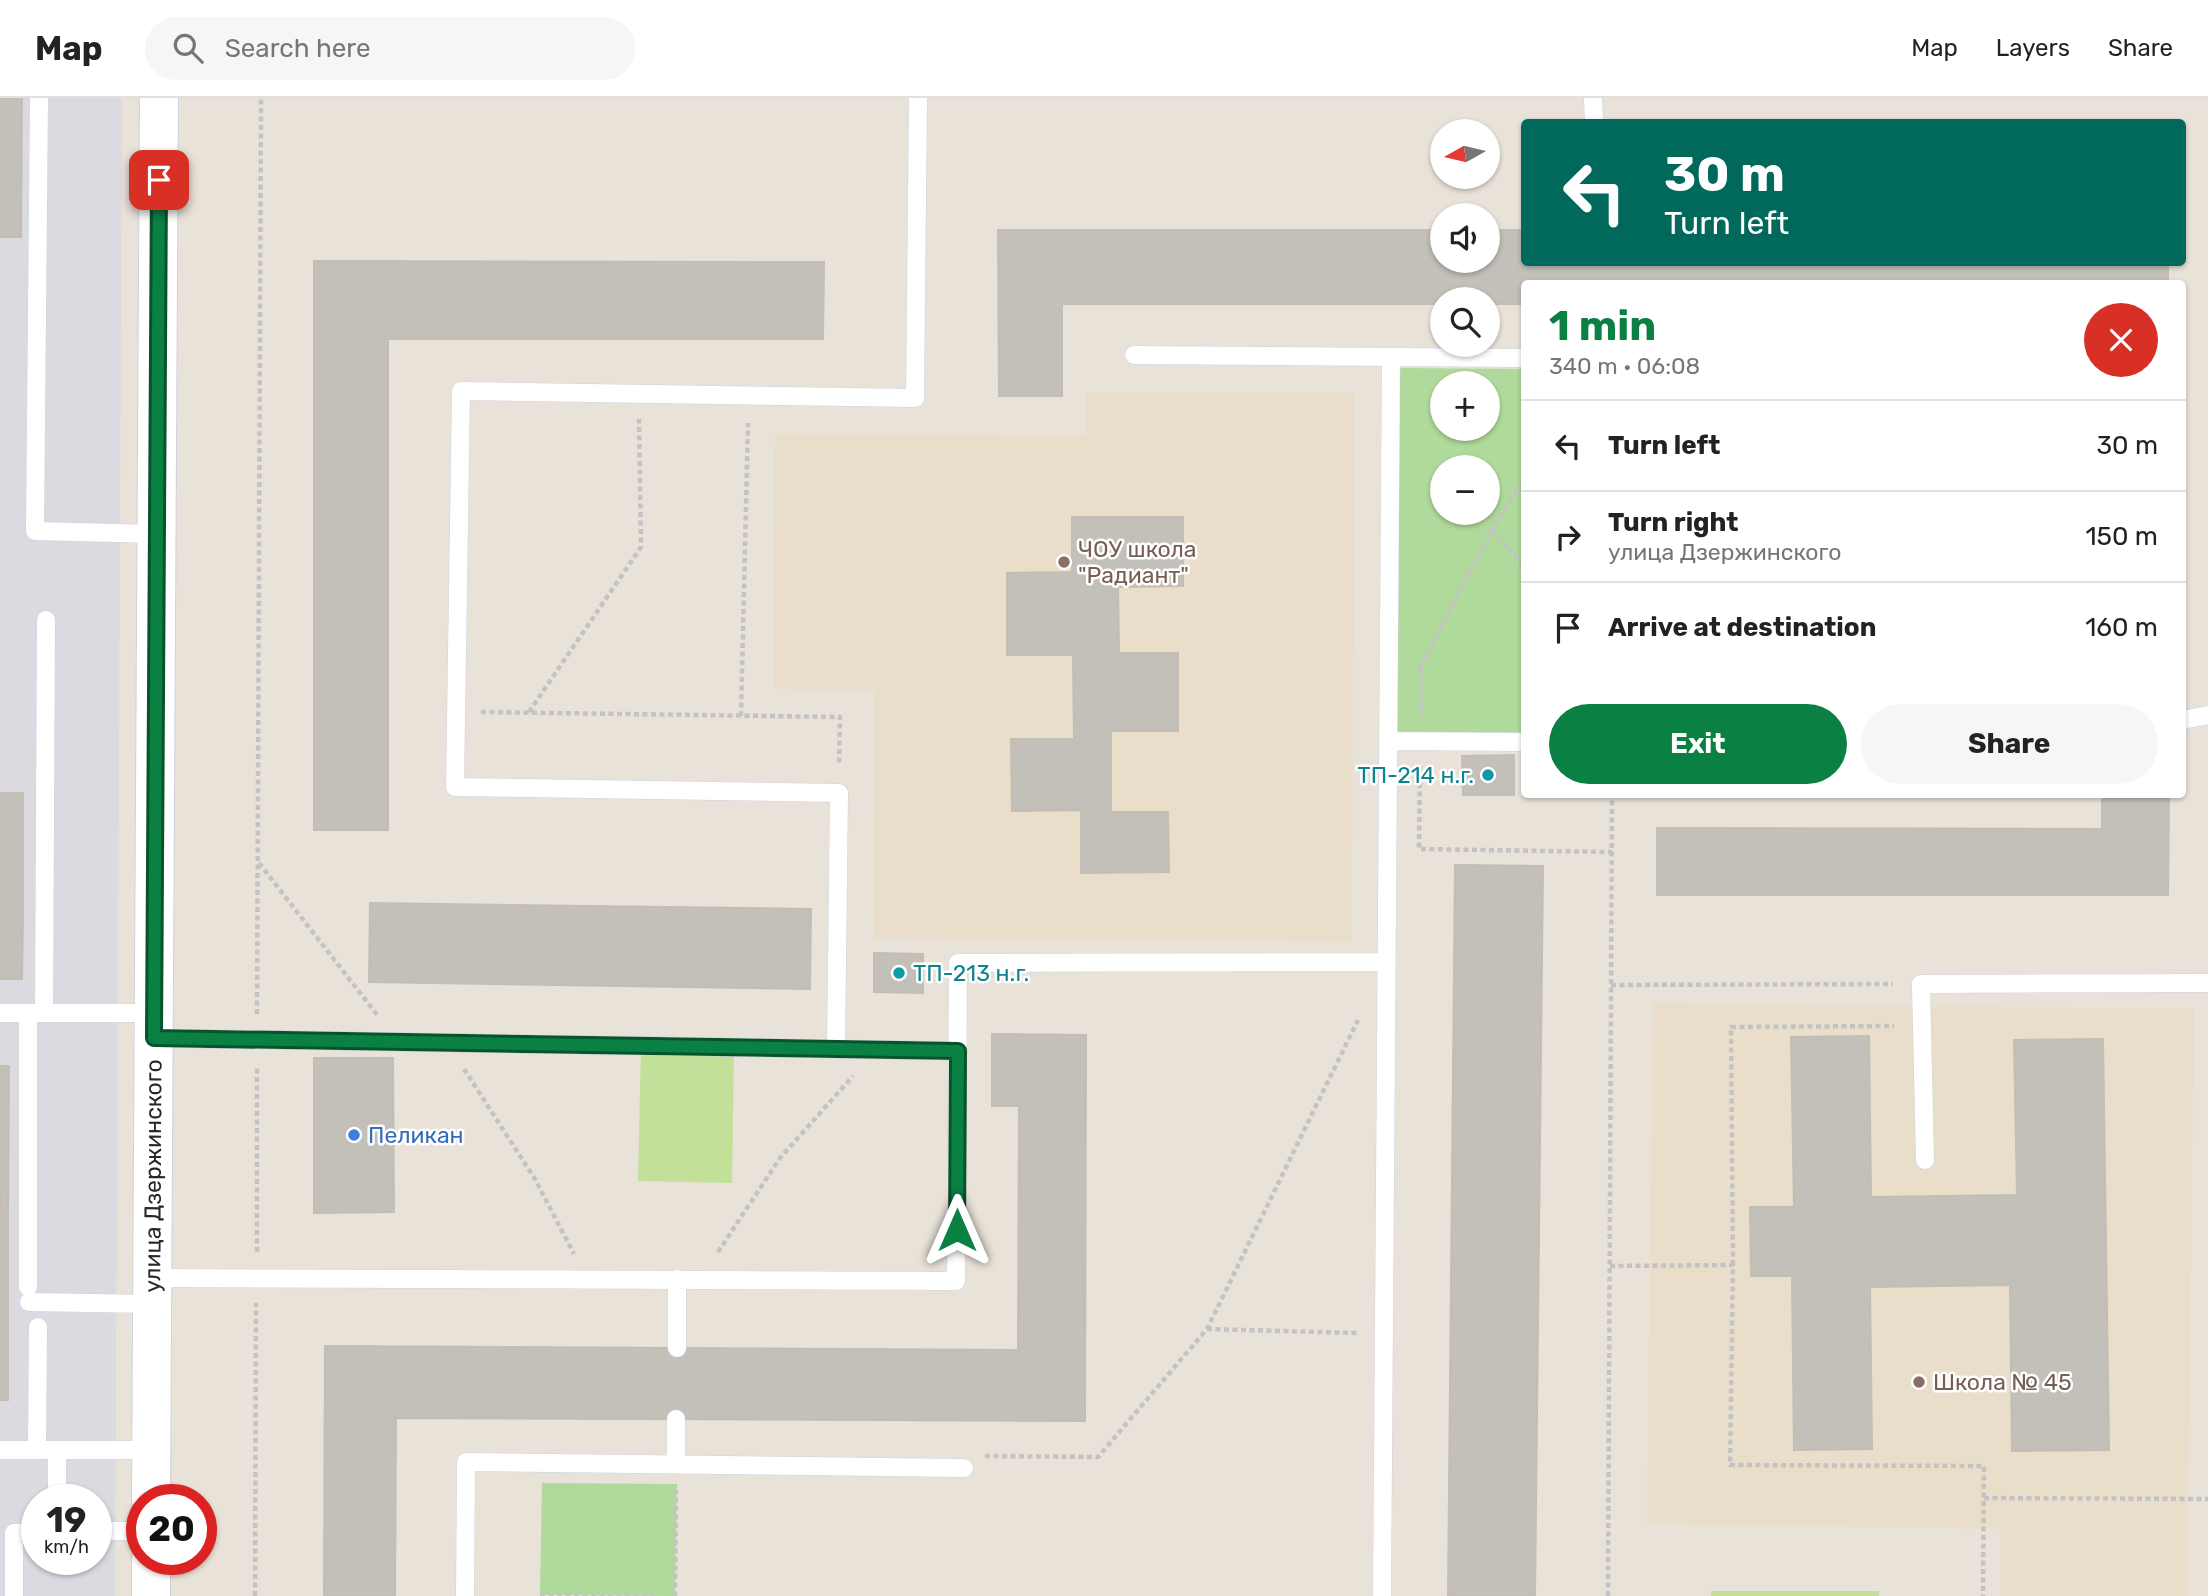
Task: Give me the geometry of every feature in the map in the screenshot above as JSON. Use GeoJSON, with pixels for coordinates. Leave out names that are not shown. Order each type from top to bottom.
{"type":"FeatureCollection","features":[{"type":"Feature","properties":{"kind":"main road","name":"улица Дзержинского"},"geometry":{"type":"LineString","coordinates":[[151,1484],[159,98]]}},
{"type":"Feature","properties":{"kind":"main road"},"geometry":{"type":"LineString","coordinates":[[151,1575],[151,1596]]}},
{"type":"Feature","properties":{"kind":"lane"},"geometry":{"type":"LineString","coordinates":[[39,98],[35,531],[157,534]]}},
{"type":"Feature","properties":{"kind":"lane"},"geometry":{"type":"LineString","coordinates":[[836,1049],[839,793],[455,787],[460,391],[915,398],[918,98]]}},
{"type":"Feature","properties":{"kind":"lane"},"geometry":{"type":"LineString","coordinates":[[1594,98],[1594,119]]}},
{"type":"Feature","properties":{"kind":"lane"},"geometry":{"type":"LineString","coordinates":[[1134,355],[1521,358]]}},
{"type":"Feature","properties":{"kind":"lane"},"geometry":{"type":"LineString","coordinates":[[1382,1596],[1391,357]]}},
{"type":"Feature","properties":{"kind":"lane"},"geometry":{"type":"LineString","coordinates":[[46,620],[28,1295],[152,1291],[257,1278],[956,1280],[958,963],[1387,962]]}},
{"type":"Feature","properties":{"kind":"lane"},"geometry":{"type":"LineString","coordinates":[[2186,719],[2208,715]]}},
{"type":"Feature","properties":{"kind":"lane"},"geometry":{"type":"LineString","coordinates":[[1388,741],[1521,742]]}},
{"type":"Feature","properties":{"kind":"lane"},"geometry":{"type":"LineString","coordinates":[[1925,1160],[1922,984],[2208,983]]}},
{"type":"Feature","properties":{"kind":"lane"},"geometry":{"type":"LineString","coordinates":[[0,1013],[36,1013],[257,1040],[958,1051]]}},
{"type":"Feature","properties":{"kind":"lane"},"geometry":{"type":"LineString","coordinates":[[677,1279],[677,1348]]}},
{"type":"Feature","properties":{"kind":"lane"},"geometry":{"type":"LineString","coordinates":[[37,1450],[38,1327]]}},
{"type":"Feature","properties":{"kind":"lane"},"geometry":{"type":"LineString","coordinates":[[676,1419],[676,1464]]}},
{"type":"Feature","properties":{"kind":"lane"},"geometry":{"type":"LineString","coordinates":[[0,1450],[152,1450]]}},
{"type":"Feature","properties":{"kind":"lane"},"geometry":{"type":"LineString","coordinates":[[57,1450],[57,1484]]}},
{"type":"Feature","properties":{"kind":"lane"},"geometry":{"type":"LineString","coordinates":[[465,1596],[466,1462],[964,1468]]}},
{"type":"Feature","properties":{"kind":"lane"},"geometry":{"type":"LineString","coordinates":[[14,1596],[15,1533],[21,1533]]}},
{"type":"Feature","properties":{"kind":"path"},"geometry":{"type":"LineString","coordinates":[[255,1596],[261,98]]}},
{"type":"Feature","properties":{"kind":"path"},"geometry":{"type":"LineString","coordinates":[[528,713],[641,547],[638,393]]}},
{"type":"Feature","properties":{"kind":"path"},"geometry":{"type":"LineString","coordinates":[[741,716],[748,395]]}},
{"type":"Feature","properties":{"kind":"path"},"geometry":{"type":"LineString","coordinates":[[1389,677],[1421,667],[1492,530],[1521,484]]}},
{"type":"Feature","properties":{"kind":"path"},"geometry":{"type":"LineString","coordinates":[[1492,530],[1521,564]]}},
{"type":"Feature","properties":{"kind":"path"},"geometry":{"type":"LineString","coordinates":[[456,712],[840,717],[839,793]]}},
{"type":"Feature","properties":{"kind":"path"},"geometry":{"type":"LineString","coordinates":[[1608,1596],[1612,798]]}},
{"type":"Feature","properties":{"kind":"path"},"geometry":{"type":"LineString","coordinates":[[1419,849],[1612,852]]}},
{"type":"Feature","properties":{"kind":"path"},"geometry":{"type":"LineString","coordinates":[[258,862],[397,1042]]}},
{"type":"Feature","properties":{"kind":"path"},"geometry":{"type":"LineString","coordinates":[[980,1456],[1098,1457],[1207,1329],[1387,962]]}},
{"type":"Feature","properties":{"kind":"path"},"geometry":{"type":"LineString","coordinates":[[1611,985],[1922,984]]}},
{"type":"Feature","properties":{"kind":"path"},"geometry":{"type":"LineString","coordinates":[[1922,1026],[1731,1027],[1733,1265],[1730,1465],[1984,1466],[1983,1596]]}},
{"type":"Feature","properties":{"kind":"path"},"geometry":{"type":"LineString","coordinates":[[448,1043],[535,1179],[587,1279]]}},
{"type":"Feature","properties":{"kind":"path"},"geometry":{"type":"LineString","coordinates":[[700,1279],[780,1158],[877,1050]]}},
{"type":"Feature","properties":{"kind":"path"},"geometry":{"type":"LineString","coordinates":[[1610,1266],[1733,1265]]}},
{"type":"Feature","properties":{"kind":"path"},"geometry":{"type":"LineString","coordinates":[[1207,1329],[1384,1333]]}},
{"type":"Feature","properties":{"kind":"path"},"geometry":{"type":"LineString","coordinates":[[675,1596],[677,1484]]}},
{"type":"Feature","properties":{"kind":"path"},"geometry":{"type":"LineString","coordinates":[[1984,1498],[2208,1499]]}},
{"type":"Feature","properties":{"kind":"path"},"geometry":{"type":"LineString","coordinates":[[540,1596],[659,1596]]}},
{"type":"Feature","properties":{"kind":"shaded area"},"geometry":{"type":"Polygon","coordinates":[[[0,98],[122,98],[115,1596],[0,1596],[0,98]]]}},
{"type":"Feature","properties":{"kind":"shaded area","name":"ЧОУ школа \"Радиант\""},"geometry":{"type":"Polygon","coordinates":[[[1087,392],[1354,393],[1352,941],[874,938],[875,690],[774,689],[775,434],[1086,436],[1087,392]]]}},
{"type":"Feature","properties":{"kind":"shaded area","name":"Школа № 45"},"geometry":{"type":"Polygon","coordinates":[[[1653,1003],[2194,1009],[2187,1596],[2000,1596],[2001,1529],[1647,1524],[1653,1003]]]}},
{"type":"Feature","properties":{"kind":"green space"},"geometry":{"type":"Polygon","coordinates":[[[1400,368],[1521,369],[1521,735],[1397,734],[1400,368]]]}},
{"type":"Feature","properties":{"kind":"green space"},"geometry":{"type":"Polygon","coordinates":[[[641,1046],[734,1048],[732,1183],[638,1181],[641,1046]]]}},
{"type":"Feature","properties":{"kind":"green space"},"geometry":{"type":"Polygon","coordinates":[[[542,1483],[677,1484],[675,1596],[540,1595],[542,1483]]]}},
{"type":"Feature","properties":{"kind":"green space"},"geometry":{"type":"Polygon","coordinates":[[[1711,1591],[1879,1591],[1879,1596],[1711,1596],[1711,1591]]]}},
{"type":"Feature","properties":{"kind":"building"},"geometry":{"type":"Polygon","coordinates":[[[0,98],[22,98],[21,237],[0,237],[0,98]]]}},
{"type":"Feature","properties":{"kind":"building"},"geometry":{"type":"Polygon","coordinates":[[[998,230],[1430,230],[1430,273],[1500,273],[1500,230],[1521,230],[1521,266],[2168,266],[2168,280],[1521,280],[1521,304],[1500,304],[1500,287],[1430,287],[1430,304],[1062,304],[1062,396],[999,396],[998,230]]]}},
{"type":"Feature","properties":{"kind":"building"},"geometry":{"type":"Polygon","coordinates":[[[314,261],[824,262],[823,339],[388,339],[388,830],[314,830],[314,261]]]}},
{"type":"Feature","properties":{"kind":"building"},"geometry":{"type":"Polygon","coordinates":[[[1072,517],[1183,517],[1183,586],[1118,587],[1119,653],[1178,653],[1178,731],[1111,731],[1111,812],[1168,812],[1169,872],[1081,873],[1081,810],[1012,811],[1011,739],[1074,739],[1073,655],[1007,655],[1007,573],[1072,572],[1072,517]]]}},
{"type":"Feature","properties":{"kind":"building","name":"ТП-214 н.г."},"geometry":{"type":"Polygon","coordinates":[[[1514,755],[1514,795],[1463,795],[1462,756],[1514,755]]]}},
{"type":"Feature","properties":{"kind":"building"},"geometry":{"type":"Polygon","coordinates":[[[0,793],[23,793],[23,915],[0,915],[0,793]]]}},
{"type":"Feature","properties":{"kind":"building"},"geometry":{"type":"Polygon","coordinates":[[[2102,798],[2169,798],[2168,895],[1657,895],[1657,828],[2102,829],[2102,798]]]}},
{"type":"Feature","properties":{"kind":"building"},"geometry":{"type":"Polygon","coordinates":[[[1455,865],[1543,866],[1535,1596],[1448,1596],[1455,865]]]}},
{"type":"Feature","properties":{"kind":"building"},"geometry":{"type":"Polygon","coordinates":[[[370,903],[811,909],[810,989],[369,982],[370,903]]]}},
{"type":"Feature","properties":{"kind":"building"},"geometry":{"type":"Polygon","coordinates":[[[0,915],[23,915],[22,979],[0,979],[0,915]]]}},
{"type":"Feature","properties":{"kind":"building","name":"ТП-213 н.г."},"geometry":{"type":"Polygon","coordinates":[[[874,953],[923,954],[923,993],[874,992],[874,953]]]}},
{"type":"Feature","properties":{"kind":"building"},"geometry":{"type":"Polygon","coordinates":[[[992,1034],[1086,1035],[1085,1421],[396,1418],[395,1596],[324,1596],[325,1346],[1018,1350],[1019,1106],[992,1106],[992,1034]]]}},
{"type":"Feature","properties":{"kind":"building"},"geometry":{"type":"Polygon","coordinates":[[[1869,1036],[1871,1197],[2017,1195],[2014,1040],[2103,1039],[2109,1450],[2012,1451],[2010,1285],[1870,1287],[1872,1449],[1794,1450],[1792,1276],[1751,1276],[1750,1207],[1794,1207],[1791,1037],[1869,1036]]]}},
{"type":"Feature","properties":{"kind":"building","name":"Пеликан"},"geometry":{"type":"Polygon","coordinates":[[[314,1058],[393,1058],[394,1212],[314,1213],[314,1058]]]}},
{"type":"Feature","properties":{"kind":"building"},"geometry":{"type":"Polygon","coordinates":[[[0,1066],[9,1066],[8,1212],[0,1212],[0,1066]]]}},
{"type":"Feature","properties":{"kind":"building"},"geometry":{"type":"Polygon","coordinates":[[[0,1212],[8,1212],[8,1400],[0,1400],[0,1212]]]}},
{"type":"Feature","properties":{"kind":"place","name":"ЧОУ школа \"Радиант\""},"geometry":{"type":"Point","coordinates":[1064,562]}},
{"type":"Feature","properties":{"kind":"place","name":"ТП-214 н.г."},"geometry":{"type":"Point","coordinates":[1488,775]}},
{"type":"Feature","properties":{"kind":"place","name":"ТП-213 н.г."},"geometry":{"type":"Point","coordinates":[899,973]}},
{"type":"Feature","properties":{"kind":"place","name":"Пеликан"},"geometry":{"type":"Point","coordinates":[354,1135]}},
{"type":"Feature","properties":{"kind":"place","name":"Школа № 45"},"geometry":{"type":"Point","coordinates":[1919,1382]}},
{"type":"Feature","properties":{"kind":"route"},"geometry":{"type":"LineString","coordinates":[[159,180],[154,1038],[958,1051],[957,1230]]}}]}
